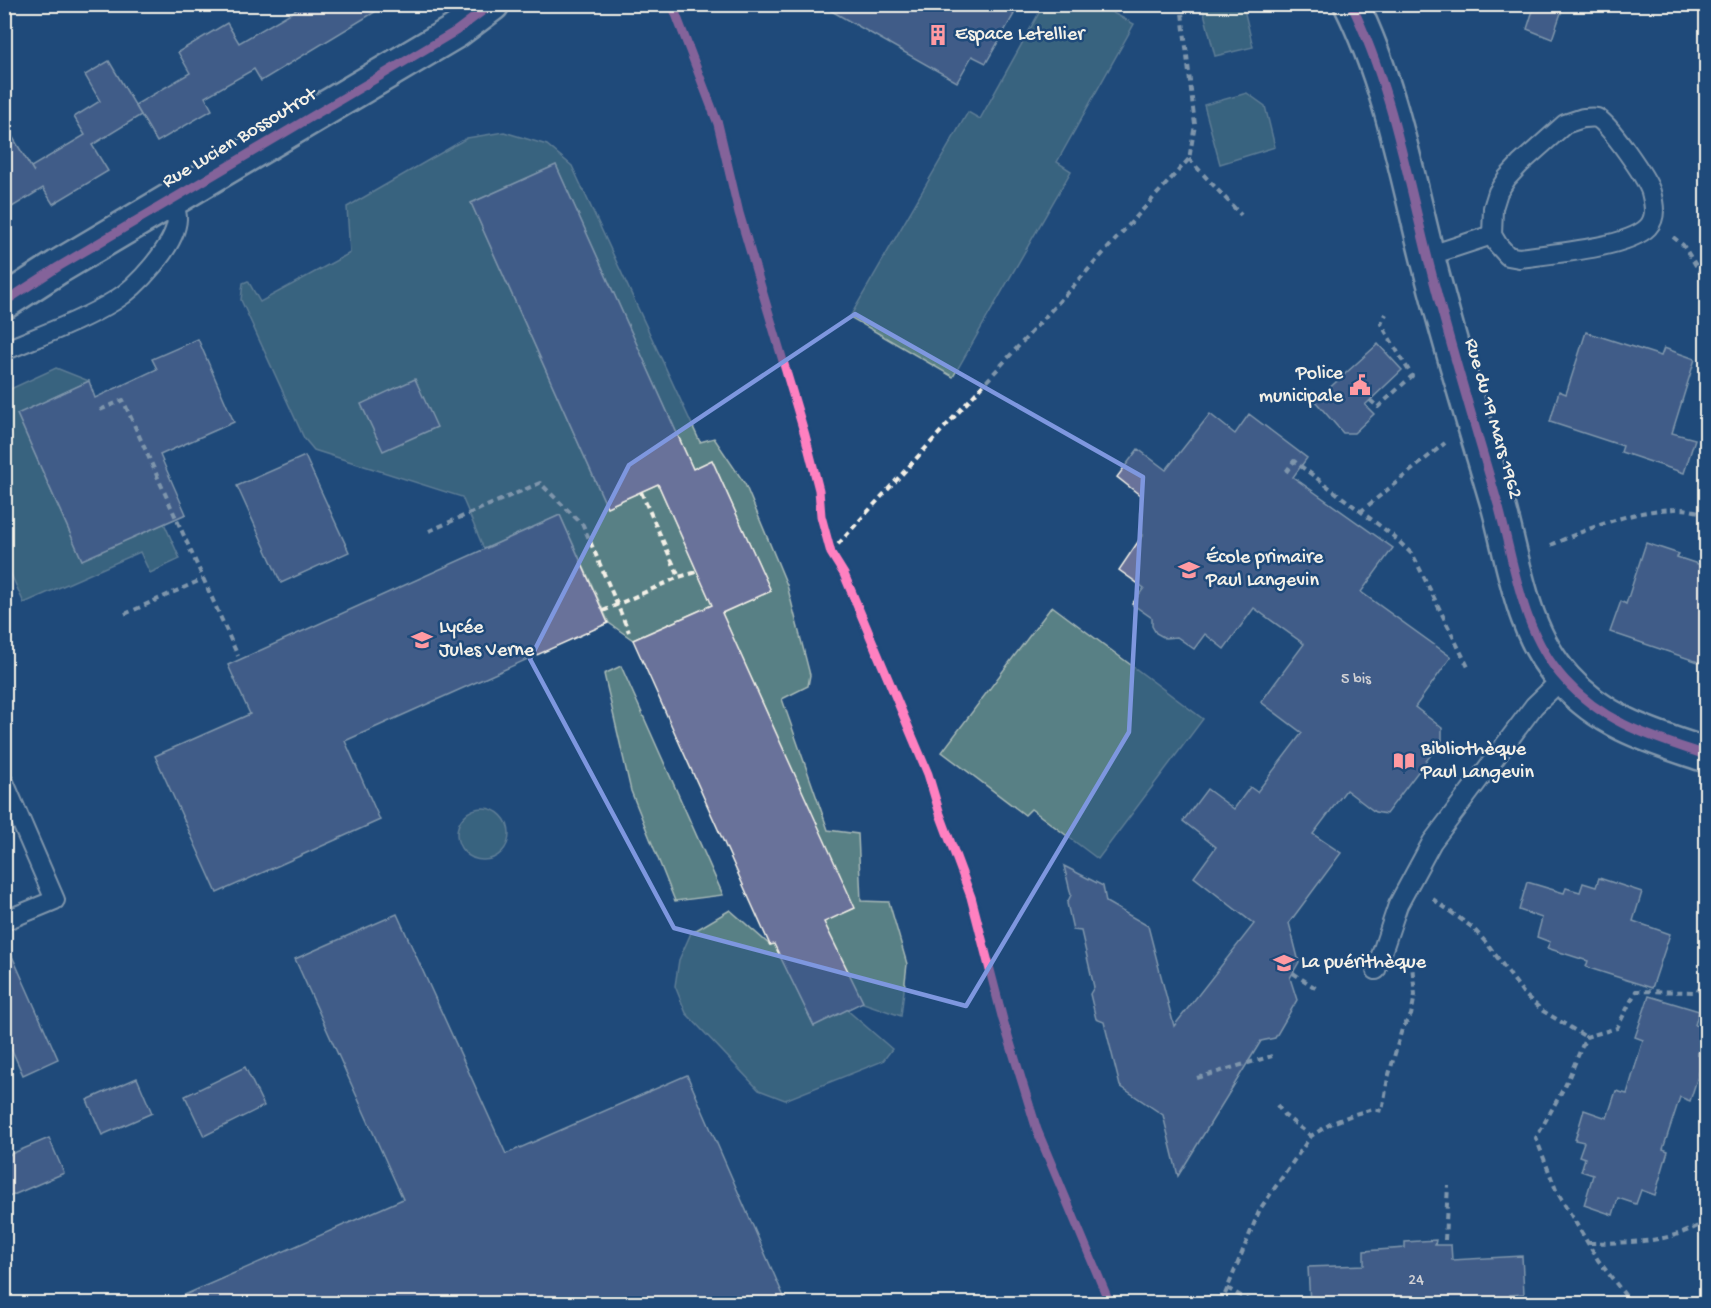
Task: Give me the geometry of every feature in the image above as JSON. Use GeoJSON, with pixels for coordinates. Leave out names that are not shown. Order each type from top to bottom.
{"type":"FeatureCollection","features":[{"type":"Feature","properties":{"kind":"street","name":"Rue Lucien Bossoutrot"},"geometry":{"type":"LineString","coordinates":[[4,302],[58,267],[173,201],[456,31],[492,4]]}},
{"type":"Feature","properties":{"kind":"street","name":"Rue du 19 Mars 1962"},"geometry":{"type":"LineString","coordinates":[[1351,4],[1371,50],[1382,84],[1525,609],[1542,649],[1563,678],[1586,701],[1620,724],[1707,755]]}},
{"type":"Feature","properties":{"kind":"lane"},"geometry":{"type":"LineString","coordinates":[[1583,118],[1598,118],[1612,130],[1650,189],[1654,206],[1653,219],[1647,229],[1633,237],[1584,249],[1519,258],[1508,256],[1492,235],[1493,208],[1498,192],[1507,178],[1565,124],[1583,118]]}},
{"type":"Feature","properties":{"kind":"lane"},"geometry":{"type":"LineString","coordinates":[[4,351],[116,301],[147,271],[169,242],[177,220],[173,201]]}},
{"type":"Feature","properties":{"kind":"lane"},"geometry":{"type":"LineString","coordinates":[[1428,256],[1492,235]]}},
{"type":"Feature","properties":{"kind":"lane"},"geometry":{"type":"LineString","coordinates":[[1376,970],[1398,905],[1432,842],[1534,706],[1563,678]]}},
{"type":"Feature","properties":{"kind":"lane"},"geometry":{"type":"LineString","coordinates":[[4,782],[55,900],[4,921]]}},
{"type":"Feature","properties":{"kind":"path"},"geometry":{"type":"LineString","coordinates":[[672,4],[718,124],[739,213],[805,435],[819,490],[821,516],[831,553],[844,574],[928,774],[971,897],[1037,1130],[1110,1304]]}},
{"type":"Feature","properties":{"kind":"path"},"geometry":{"type":"LineString","coordinates":[[831,553],[1189,159],[1195,125],[1181,4]]}},
{"type":"Feature","properties":{"kind":"path"},"geometry":{"type":"LineString","coordinates":[[1189,159],[1241,215]]}},
{"type":"Feature","properties":{"kind":"path"},"geometry":{"type":"LineString","coordinates":[[1653,219],[1683,244],[1707,282]]}},
{"type":"Feature","properties":{"kind":"path"},"geometry":{"type":"LineString","coordinates":[[1370,400],[1378,407],[1412,376],[1382,324],[1386,314]]}},
{"type":"Feature","properties":{"kind":"path"},"geometry":{"type":"LineString","coordinates":[[100,410],[123,400],[238,656]]}},
{"type":"Feature","properties":{"kind":"path"},"geometry":{"type":"LineString","coordinates":[[1360,512],[1445,442]]}},
{"type":"Feature","properties":{"kind":"path"},"geometry":{"type":"LineString","coordinates":[[1286,472],[1294,461],[1392,536],[1413,555],[1468,667]]}},
{"type":"Feature","properties":{"kind":"path"},"geometry":{"type":"LineString","coordinates":[[1551,545],[1602,525],[1650,512],[1677,508],[1705,514],[1701,484],[1707,466]]}},
{"type":"Feature","properties":{"kind":"path"},"geometry":{"type":"LineString","coordinates":[[429,531],[540,483],[583,525],[629,632]]}},
{"type":"Feature","properties":{"kind":"path"},"geometry":{"type":"LineString","coordinates":[[641,492],[679,577]]}},
{"type":"Feature","properties":{"kind":"path"},"geometry":{"type":"LineString","coordinates":[[603,611],[679,577],[697,572]]}},
{"type":"Feature","properties":{"kind":"path"},"geometry":{"type":"LineString","coordinates":[[126,614],[203,579]]}},
{"type":"Feature","properties":{"kind":"path"},"geometry":{"type":"LineString","coordinates":[[1427,895],[1473,928],[1524,994],[1543,1011],[1586,1037],[1617,1028],[1636,991],[1697,992],[1707,981]]}},
{"type":"Feature","properties":{"kind":"path"},"geometry":{"type":"LineString","coordinates":[[1221,1304],[1260,1209],[1311,1136],[1332,1123],[1355,1114],[1373,1109],[1382,1112],[1388,1078],[1402,1029],[1411,1016],[1415,995],[1411,951]]}},
{"type":"Feature","properties":{"kind":"path"},"geometry":{"type":"LineString","coordinates":[[1293,972],[1317,989]]}},
{"type":"Feature","properties":{"kind":"path"},"geometry":{"type":"LineString","coordinates":[[1586,1037],[1566,1083],[1536,1138],[1556,1190],[1598,1260],[1632,1304]]}},
{"type":"Feature","properties":{"kind":"path"},"geometry":{"type":"LineString","coordinates":[[1197,1078],[1272,1056]]}},
{"type":"Feature","properties":{"kind":"path"},"geometry":{"type":"LineString","coordinates":[[1276,1105],[1284,1115],[1311,1136]]}},
{"type":"Feature","properties":{"kind":"path"},"geometry":{"type":"LineString","coordinates":[[1445,1240],[1448,1185]]}},
{"type":"Feature","properties":{"kind":"path"},"geometry":{"type":"LineString","coordinates":[[1588,1243],[1648,1242],[1673,1236],[1707,1222]]}},
{"type":"Feature","properties":{"kind":"path"},"geometry":{"type":"LineString","coordinates":[[1227,1288],[1255,1304]]}},
{"type":"Feature","properties":{"kind":"highlighted area"},"geometry":{"type":"Polygon","coordinates":[[[855,314],[1143,477],[1129,732],[966,1006],[674,928],[530,659],[629,465],[855,314]]]}},
{"type":"Feature","properties":{"kind":"green space"},"geometry":{"type":"Polygon","coordinates":[[[1044,4],[1098,5],[1134,24],[1057,162],[1071,171],[953,377],[850,317],[968,112],[980,119],[1044,4]]]}},
{"type":"Feature","properties":{"kind":"green space"},"geometry":{"type":"Polygon","coordinates":[[[1202,5],[1243,5],[1253,47],[1215,56],[1202,5]]]}},
{"type":"Feature","properties":{"kind":"green space"},"geometry":{"type":"Polygon","coordinates":[[[1247,93],[1265,106],[1275,147],[1220,164],[1204,105],[1247,93]]]}},
{"type":"Feature","properties":{"kind":"green space"},"geometry":{"type":"Polygon","coordinates":[[[504,132],[547,145],[572,166],[700,442],[714,438],[745,484],[787,585],[810,675],[808,686],[782,699],[828,830],[858,834],[861,901],[889,902],[907,964],[901,1016],[791,978],[814,1026],[847,1010],[892,1049],[883,1061],[785,1100],[759,1090],[686,1013],[675,986],[679,960],[691,933],[730,910],[770,945],[854,908],[722,613],[771,591],[712,460],[693,469],[556,165],[471,203],[607,507],[658,484],[712,605],[633,640],[609,623],[560,515],[484,549],[462,497],[314,450],[304,438],[241,300],[243,283],[248,281],[260,302],[350,253],[347,207],[467,138],[504,132]]]}},
{"type":"Feature","properties":{"kind":"green space"},"geometry":{"type":"Polygon","coordinates":[[[56,368],[89,381],[17,414],[82,560],[116,416],[180,559],[150,573],[140,552],[24,603],[5,561],[4,392],[56,368]]]}},
{"type":"Feature","properties":{"kind":"green space"},"geometry":{"type":"Polygon","coordinates":[[[1052,606],[1203,719],[1098,859],[1031,809],[1025,815],[942,752],[1052,606]]]}},
{"type":"Feature","properties":{"kind":"green space"},"geometry":{"type":"Polygon","coordinates":[[[621,666],[723,895],[675,901],[631,791],[604,674],[621,666]]]}},
{"type":"Feature","properties":{"kind":"green space"},"geometry":{"type":"Polygon","coordinates":[[[478,808],[488,808],[502,815],[509,834],[502,853],[488,860],[478,860],[468,856],[461,849],[457,839],[457,829],[461,819],[468,812],[478,808]]]}},
{"type":"Feature","properties":{"kind":"building"},"geometry":{"type":"Polygon","coordinates":[[[306,4],[388,4],[261,81],[254,69],[205,97],[212,110],[157,142],[135,105],[190,73],[178,52],[227,23],[239,43],[306,4]]]}},
{"type":"Feature","properties":{"kind":"building","name":"Espace Letellier"},"geometry":{"type":"Polygon","coordinates":[[[819,4],[997,4],[1014,14],[986,63],[972,56],[957,82],[819,4]]]}},
{"type":"Feature","properties":{"kind":"building"},"geometry":{"type":"Polygon","coordinates":[[[1535,4],[1564,4],[1552,39],[1527,29],[1535,4]]]}},
{"type":"Feature","properties":{"kind":"building"},"geometry":{"type":"Polygon","coordinates":[[[109,61],[141,115],[92,145],[108,171],[53,204],[43,188],[4,212],[4,123],[34,172],[31,167],[85,135],[74,117],[100,101],[85,75],[109,61]]]}},
{"type":"Feature","properties":{"kind":"building"},"geometry":{"type":"Polygon","coordinates":[[[556,165],[693,469],[712,460],[771,591],[722,613],[855,908],[824,922],[863,1002],[814,1026],[774,944],[770,945],[633,640],[712,605],[658,484],[607,507],[471,203],[556,165]]]}},
{"type":"Feature","properties":{"kind":"building"},"geometry":{"type":"Polygon","coordinates":[[[1586,332],[1661,356],[1664,348],[1695,359],[1672,433],[1695,439],[1684,473],[1621,452],[1623,446],[1550,422],[1559,391],[1566,394],[1586,332]]]}},
{"type":"Feature","properties":{"kind":"building"},"geometry":{"type":"Polygon","coordinates":[[[198,339],[234,422],[160,455],[186,514],[82,560],[17,414],[89,381],[95,398],[157,369],[152,359],[198,339]]]}},
{"type":"Feature","properties":{"kind":"building","name":"Police municipale"},"geometry":{"type":"Polygon","coordinates":[[[1378,344],[1402,370],[1365,405],[1374,414],[1354,433],[1343,433],[1315,401],[1378,344]]]}},
{"type":"Feature","properties":{"kind":"building"},"geometry":{"type":"Polygon","coordinates":[[[415,379],[437,427],[383,451],[361,404],[415,379]]]}},
{"type":"Feature","properties":{"kind":"building"},"geometry":{"type":"Polygon","coordinates":[[[1210,414],[1235,434],[1249,414],[1307,458],[1293,477],[1393,548],[1361,592],[1451,657],[1415,707],[1442,728],[1442,740],[1386,814],[1375,812],[1346,790],[1313,834],[1341,853],[1289,923],[1299,962],[1290,978],[1297,1000],[1275,1038],[1261,1041],[1178,1176],[1163,1115],[1120,1086],[1104,1022],[1096,1019],[1090,994],[1094,987],[1081,931],[1073,930],[1067,903],[1071,895],[1064,866],[1103,886],[1106,902],[1148,926],[1174,1026],[1254,924],[1194,877],[1216,847],[1183,821],[1207,789],[1234,809],[1250,787],[1257,792],[1302,733],[1261,702],[1304,644],[1254,608],[1224,649],[1205,634],[1194,649],[1177,637],[1165,638],[1156,633],[1152,626],[1152,618],[1132,604],[1144,588],[1119,570],[1142,536],[1141,496],[1117,477],[1138,449],[1166,470],[1210,414]]]}},
{"type":"Feature","properties":{"kind":"building"},"geometry":{"type":"Polygon","coordinates":[[[305,456],[349,552],[281,583],[237,486],[305,456]]]}},
{"type":"Feature","properties":{"kind":"building"},"geometry":{"type":"Polygon","coordinates":[[[560,515],[608,623],[345,741],[380,820],[217,893],[155,756],[250,714],[228,665],[560,515]]]}},
{"type":"Feature","properties":{"kind":"building"},"geometry":{"type":"Polygon","coordinates":[[[1646,543],[1679,554],[1677,557],[1707,567],[1707,665],[1610,632],[1621,601],[1626,604],[1646,543]]]}},
{"type":"Feature","properties":{"kind":"building"},"geometry":{"type":"Polygon","coordinates":[[[1599,878],[1642,892],[1633,921],[1670,934],[1652,988],[1586,967],[1588,961],[1547,948],[1550,942],[1537,937],[1542,918],[1519,910],[1527,882],[1564,893],[1566,888],[1580,892],[1583,883],[1596,887],[1599,878]]]}},
{"type":"Feature","properties":{"kind":"building"},"geometry":{"type":"Polygon","coordinates":[[[397,914],[506,1154],[687,1075],[787,1304],[164,1304],[403,1199],[295,959],[397,914]]]}},
{"type":"Feature","properties":{"kind":"building"},"geometry":{"type":"Polygon","coordinates":[[[4,938],[58,1059],[23,1075],[4,1032],[4,938]]]}},
{"type":"Feature","properties":{"kind":"building"},"geometry":{"type":"Polygon","coordinates":[[[1649,996],[1699,1011],[1695,1025],[1706,1028],[1697,1055],[1704,1057],[1690,1101],[1680,1097],[1663,1149],[1668,1151],[1655,1195],[1641,1190],[1636,1204],[1618,1198],[1613,1215],[1584,1205],[1593,1175],[1581,1171],[1585,1158],[1579,1156],[1584,1142],[1575,1140],[1584,1110],[1607,1118],[1616,1091],[1627,1094],[1643,1040],[1635,1037],[1649,996]]]}},
{"type":"Feature","properties":{"kind":"building"},"geometry":{"type":"Polygon","coordinates":[[[245,1067],[264,1106],[204,1136],[185,1096],[245,1067]]]}},
{"type":"Feature","properties":{"kind":"building"},"geometry":{"type":"Polygon","coordinates":[[[137,1078],[152,1113],[102,1135],[87,1100],[137,1078]]]}},
{"type":"Feature","properties":{"kind":"building"},"geometry":{"type":"Polygon","coordinates":[[[49,1138],[64,1173],[4,1199],[4,1157],[49,1138]]]}},
{"type":"Feature","properties":{"kind":"building"},"geometry":{"type":"Polygon","coordinates":[[[1436,1240],[1435,1245],[1451,1245],[1452,1260],[1522,1256],[1524,1294],[1510,1295],[1511,1304],[1310,1304],[1308,1267],[1364,1265],[1364,1251],[1405,1248],[1405,1242],[1436,1240]]]}},
{"type":"Feature","properties":{"kind":"cycle path"},"geometry":{"type":"LineString","coordinates":[[4,302],[58,267],[456,31],[492,4]]}},
{"type":"Feature","properties":{"kind":"cycle path"},"geometry":{"type":"LineString","coordinates":[[672,4],[718,124],[739,213],[805,435],[819,490],[821,516],[831,553],[844,574],[928,774],[940,814],[971,897],[1003,1020],[1037,1130],[1110,1304]]}},
{"type":"Feature","properties":{"kind":"cycle path"},"geometry":{"type":"LineString","coordinates":[[1351,4],[1366,37],[1390,106],[1434,282],[1499,508],[1522,599],[1539,642],[1550,662],[1565,680],[1596,708],[1648,735],[1706,755]]}},
{"type":"Feature","properties":{"kind":"place","name":"Espace Letellier"},"geometry":{"type":"Point","coordinates":[938,35]}},
{"type":"Feature","properties":{"kind":"place","name":"Police municipale"},"geometry":{"type":"Point","coordinates":[1360,385]}},
{"type":"Feature","properties":{"kind":"place","name":"École primaire Paul Langevin"},"geometry":{"type":"Point","coordinates":[1189,570]}},
{"type":"Feature","properties":{"kind":"place","name":"Lycée Jules Verne"},"geometry":{"type":"Point","coordinates":[422,640]}},
{"type":"Feature","properties":{"kind":"place","name":"Bibliothèque Paul Langevin"},"geometry":{"type":"Point","coordinates":[1404,761]}},
{"type":"Feature","properties":{"kind":"place","name":"La puérithèque"},"geometry":{"type":"Point","coordinates":[1284,963]}}]}
